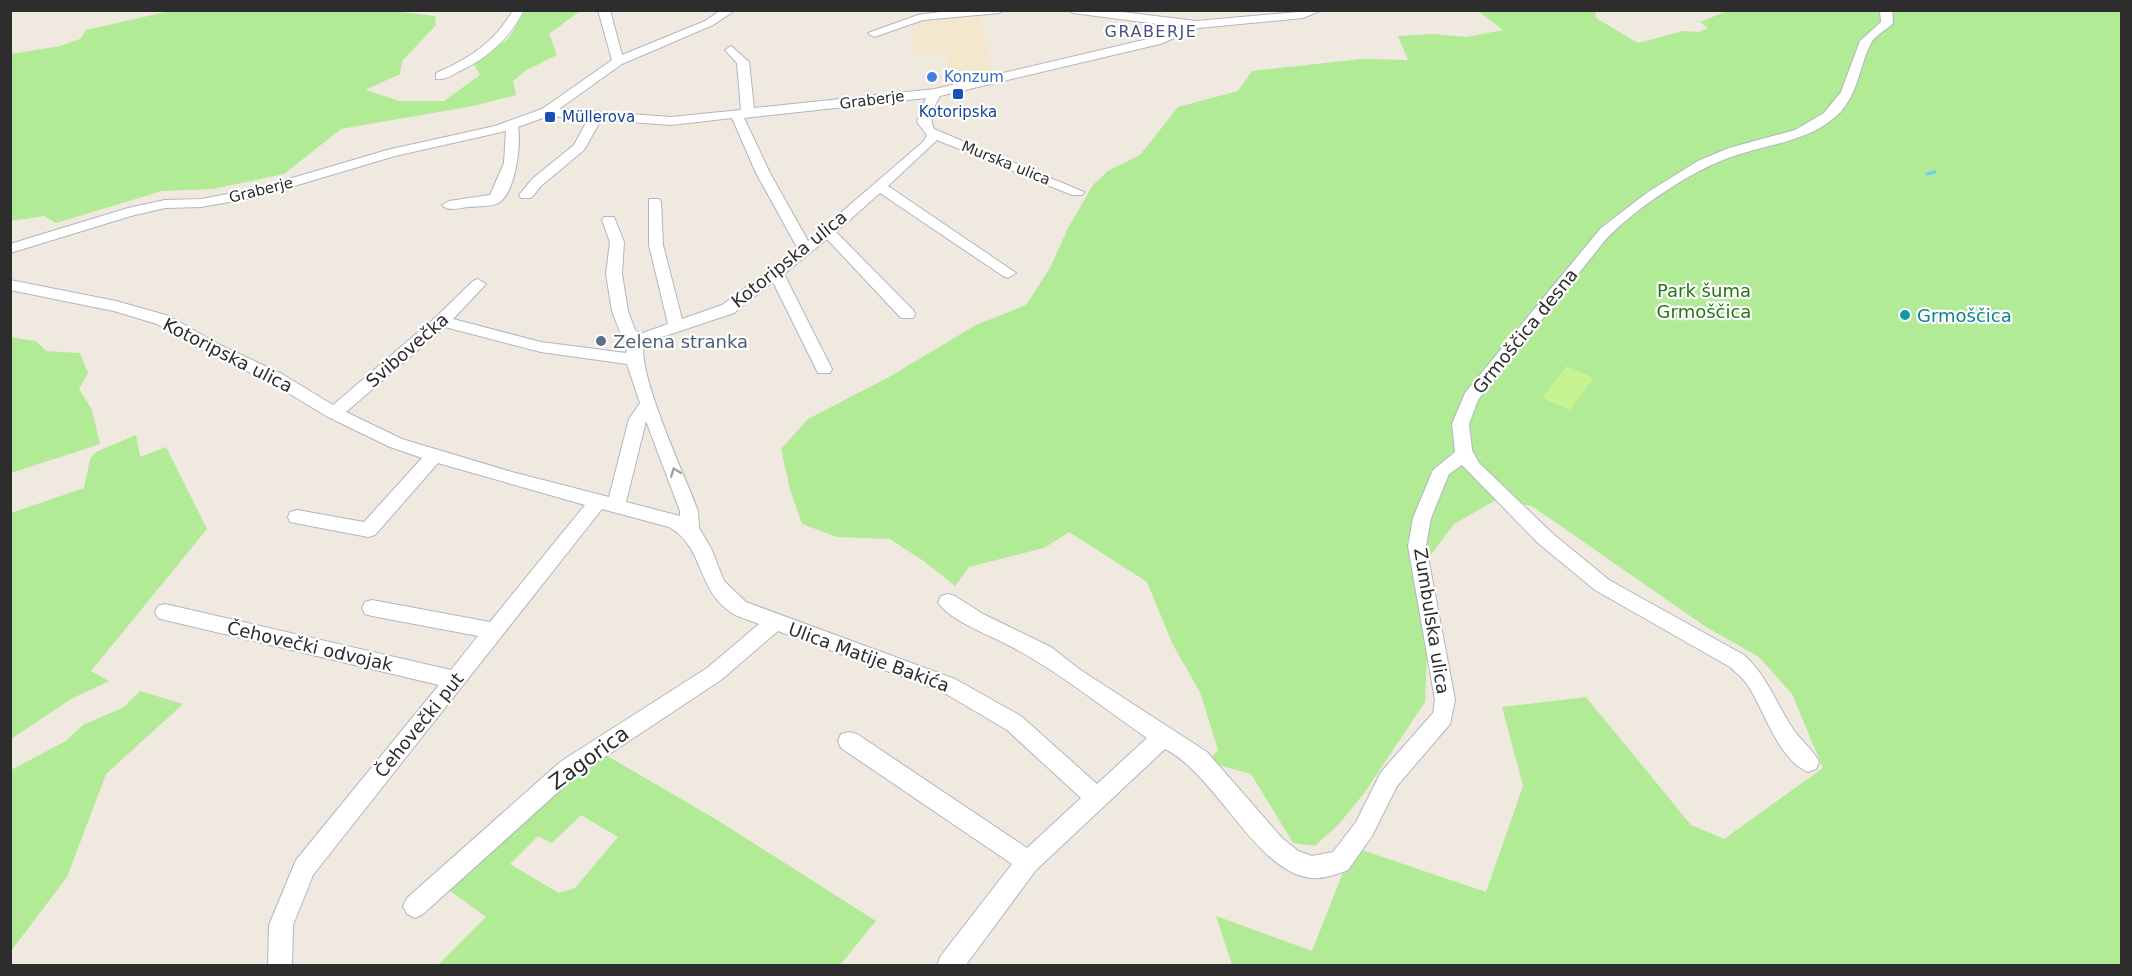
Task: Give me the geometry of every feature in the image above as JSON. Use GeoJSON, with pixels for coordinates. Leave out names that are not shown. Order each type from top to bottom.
{"type":"FeatureCollection","features":[{"type":"Feature","properties":{"kind":"street"},"geometry":{"type":"LineString","coordinates":[[440,76],[466,65],[502,39],[519,10]]}},
{"type":"Feature","properties":{"kind":"street"},"geometry":{"type":"LineString","coordinates":[[604,10],[618,61]]}},
{"type":"Feature","properties":{"kind":"street"},"geometry":{"type":"LineString","coordinates":[[874,33],[922,16],[999,10]]}},
{"type":"Feature","properties":{"kind":"street"},"geometry":{"type":"LineString","coordinates":[[1073,10],[1196,25],[1192,10]]}},
{"type":"Feature","properties":{"kind":"street","name":"Graberje"},"geometry":{"type":"LineString","coordinates":[[10,249],[144,208],[211,202],[257,193],[392,153],[511,125],[547,112],[671,121],[935,93],[1156,41],[1196,25],[1303,15],[1317,10]]}},
{"type":"Feature","properties":{"kind":"street","name":"Grmoščica desna"},"geometry":{"type":"LineString","coordinates":[[1463,455],[1460,429],[1463,414],[1473,394],[1512,350],[1603,233],[1654,194],[1709,160],[1742,148],[1788,138],[1827,118],[1842,105],[1857,70],[1864,44],[1872,34],[1887,23],[1886,10]]}},
{"type":"Feature","properties":{"kind":"street"},"geometry":{"type":"LineString","coordinates":[[547,112],[618,61],[709,23],[728,11]]}},
{"type":"Feature","properties":{"kind":"street"},"geometry":{"type":"LineString","coordinates":[[731,50],[743,62],[742,115],[763,173],[806,250]]}},
{"type":"Feature","properties":{"kind":"street"},"geometry":{"type":"LineString","coordinates":[[934,134],[924,122],[926,110],[935,93]]}},
{"type":"Feature","properties":{"kind":"street"},"geometry":{"type":"LineString","coordinates":[[526,195],[537,182],[579,147],[597,115]]}},
{"type":"Feature","properties":{"kind":"street"},"geometry":{"type":"LineString","coordinates":[[449,205],[495,199],[511,162],[514,143],[511,125]]}},
{"type":"Feature","properties":{"kind":"street","name":"Kotoripska ulica"},"geometry":{"type":"LineString","coordinates":[[637,340],[728,309],[806,250],[929,143],[934,134]]}},
{"type":"Feature","properties":{"kind":"street","name":"Murska ulica"},"geometry":{"type":"LineString","coordinates":[[934,134],[1077,192]]}},
{"type":"Feature","properties":{"kind":"street"},"geometry":{"type":"LineString","coordinates":[[880,187],[1008,273]]}},
{"type":"Feature","properties":{"kind":"street"},"geometry":{"type":"LineString","coordinates":[[654,202],[656,245],[676,326]]}},
{"type":"Feature","properties":{"kind":"street"},"geometry":{"type":"LineString","coordinates":[[609,220],[617,242],[614,274],[620,311],[628,332],[637,340],[633,349],[634,360],[689,510],[690,528]]}},
{"type":"Feature","properties":{"kind":"street"},"geometry":{"type":"LineString","coordinates":[[827,231],[907,315]]}},
{"type":"Feature","properties":{"kind":"street"},"geometry":{"type":"LineString","coordinates":[[777,274],[824,369]]}},
{"type":"Feature","properties":{"kind":"street","name":"Svibovečka"},"geometry":{"type":"LineString","coordinates":[[334,413],[442,321],[478,284]]}},
{"type":"Feature","properties":{"kind":"street","name":"Kotoripska ulica"},"geometry":{"type":"LineString","coordinates":[[10,285],[116,306],[163,320],[212,348],[276,378],[334,413],[396,443],[607,505],[674,521],[690,528]]}},
{"type":"Feature","properties":{"kind":"street"},"geometry":{"type":"LineString","coordinates":[[442,321],[541,347],[634,360]]}},
{"type":"Feature","properties":{"kind":"street"},"geometry":{"type":"LineString","coordinates":[[607,505],[638,419],[648,403]]}},
{"type":"Feature","properties":{"kind":"street"},"geometry":{"type":"LineString","coordinates":[[1463,455],[1508,504],[1602,585],[1737,660],[1753,676],[1786,737],[1808,762]]}},
{"type":"Feature","properties":{"kind":"street","name":"Zumbulska ulica"},"geometry":{"type":"LineString","coordinates":[[948,603],[976,620],[1044,653],[1072,675],[1199,759],[1266,838],[1291,860],[1312,867],[1340,862],[1364,829],[1389,779],[1443,717],[1446,700],[1427,609],[1417,546],[1422,518],[1442,470],[1463,455]]}},
{"type":"Feature","properties":{"kind":"street"},"geometry":{"type":"LineString","coordinates":[[297,518],[368,530],[435,456]]}},
{"type":"Feature","properties":{"kind":"street","name":"Čehovečki put"},"geometry":{"type":"LineString","coordinates":[[280,966],[281,925],[304,868],[495,631],[607,505]]}},
{"type":"Feature","properties":{"kind":"street","name":"Ulica Matije Bakića"},"geometry":{"type":"LineString","coordinates":[[690,528],[699,541],[717,587],[739,608],[773,623],[948,685],[1014,723],[1096,797]]}},
{"type":"Feature","properties":{"kind":"street"},"geometry":{"type":"LineString","coordinates":[[372,608],[495,631]]}},
{"type":"Feature","properties":{"kind":"street","name":"Čehovečki odvojak"},"geometry":{"type":"LineString","coordinates":[[165,612],[455,680]]}},
{"type":"Feature","properties":{"kind":"street","name":"Zagorica"},"geometry":{"type":"LineString","coordinates":[[415,906],[568,769],[714,674],[773,623]]}},
{"type":"Feature","properties":{"kind":"street"},"geometry":{"type":"LineString","coordinates":[[955,963],[1028,862],[1163,737]]}},
{"type":"Feature","properties":{"kind":"street"},"geometry":{"type":"LineString","coordinates":[[849,741],[1028,862]]}},
{"type":"Feature","properties":{"kind":"shaded area"},"geometry":{"type":"Polygon","coordinates":[[[979,15],[993,70],[967,75],[965,70],[949,71],[947,54],[913,56],[912,25],[925,20],[979,15]]]}},
{"type":"Feature","properties":{"kind":"green space"},"geometry":{"type":"Polygon","coordinates":[[[385,10],[435,16],[436,25],[402,61],[400,74],[365,90],[400,101],[444,101],[480,75],[473,63],[508,39],[525,11],[580,11],[549,34],[557,55],[525,71],[513,81],[516,95],[473,106],[341,129],[284,174],[213,189],[162,191],[56,223],[44,216],[11,221],[11,54],[60,46],[80,39],[86,30],[170,11],[385,10]]]}},
{"type":"Feature","properties":{"kind":"green space","name":"Park šuma Grmoščica"},"geometry":{"type":"Polygon","coordinates":[[[1478,11],[1595,11],[1596,18],[1638,43],[1683,31],[1699,32],[1708,28],[1700,22],[1727,11],[2121,11],[2121,965],[1232,965],[1216,916],[1312,951],[1353,847],[1486,892],[1523,786],[1502,707],[1586,697],[1691,825],[1724,839],[1823,768],[1792,694],[1759,657],[1706,627],[1532,506],[1496,500],[1454,524],[1424,564],[1427,651],[1425,702],[1365,792],[1339,824],[1315,846],[1293,843],[1251,774],[1208,762],[1218,750],[1200,692],[1173,645],[1147,582],[1069,532],[1044,548],[969,567],[955,586],[925,562],[890,539],[837,537],[802,524],[790,489],[781,449],[808,419],[889,377],[976,325],[1026,305],[1050,268],[1068,228],[1093,185],[1108,171],[1140,155],[1178,107],[1238,91],[1252,71],[1361,59],[1408,60],[1398,36],[1434,34],[1467,37],[1503,30],[1478,11]]]}},
{"type":"Feature","properties":{"kind":"green space"},"geometry":{"type":"Polygon","coordinates":[[[10,337],[36,341],[46,351],[80,353],[88,373],[79,389],[92,410],[100,444],[11,473],[10,337]]]}},
{"type":"Feature","properties":{"kind":"green space"},"geometry":{"type":"Polygon","coordinates":[[[1567,366],[1594,378],[1570,410],[1542,398],[1567,366]]]}},
{"type":"Feature","properties":{"kind":"green space"},"geometry":{"type":"Polygon","coordinates":[[[136,435],[140,457],[166,447],[207,529],[91,671],[109,681],[71,699],[11,739],[11,513],[84,488],[90,459],[96,452],[136,435]]]}},
{"type":"Feature","properties":{"kind":"green space"},"geometry":{"type":"Polygon","coordinates":[[[140,691],[183,704],[106,774],[67,877],[11,951],[11,770],[66,741],[83,725],[124,707],[140,691]]]}},
{"type":"Feature","properties":{"kind":"green space"},"geometry":{"type":"Polygon","coordinates":[[[604,754],[717,820],[876,921],[840,965],[437,966],[486,917],[446,888],[548,792],[604,754]],[[581,815],[552,843],[538,836],[510,864],[559,893],[575,888],[618,837],[581,815]]]}},
{"type":"Feature","properties":{"kind":"waterway"},"geometry":{"type":"LineString","coordinates":[[1927,174],[1935,172]]}},
{"type":"Feature","properties":{"kind":"place","name":"Konzum"},"geometry":{"type":"Point","coordinates":[932,77]}},
{"type":"Feature","properties":{"kind":"place","name":"Kotoripska"},"geometry":{"type":"Point","coordinates":[958,94]}},
{"type":"Feature","properties":{"kind":"place","name":"Müllerova"},"geometry":{"type":"Point","coordinates":[550,117]}},
{"type":"Feature","properties":{"kind":"place","name":"Grmoščica"},"geometry":{"type":"Point","coordinates":[1905,315]}},
{"type":"Feature","properties":{"kind":"place","name":"Zelena stranka"},"geometry":{"type":"Point","coordinates":[601,341]}},
{"type":"Feature","properties":{"kind":"district","name":"GRABERJE"},"geometry":{"type":"Point","coordinates":[1151,31]}}]}
